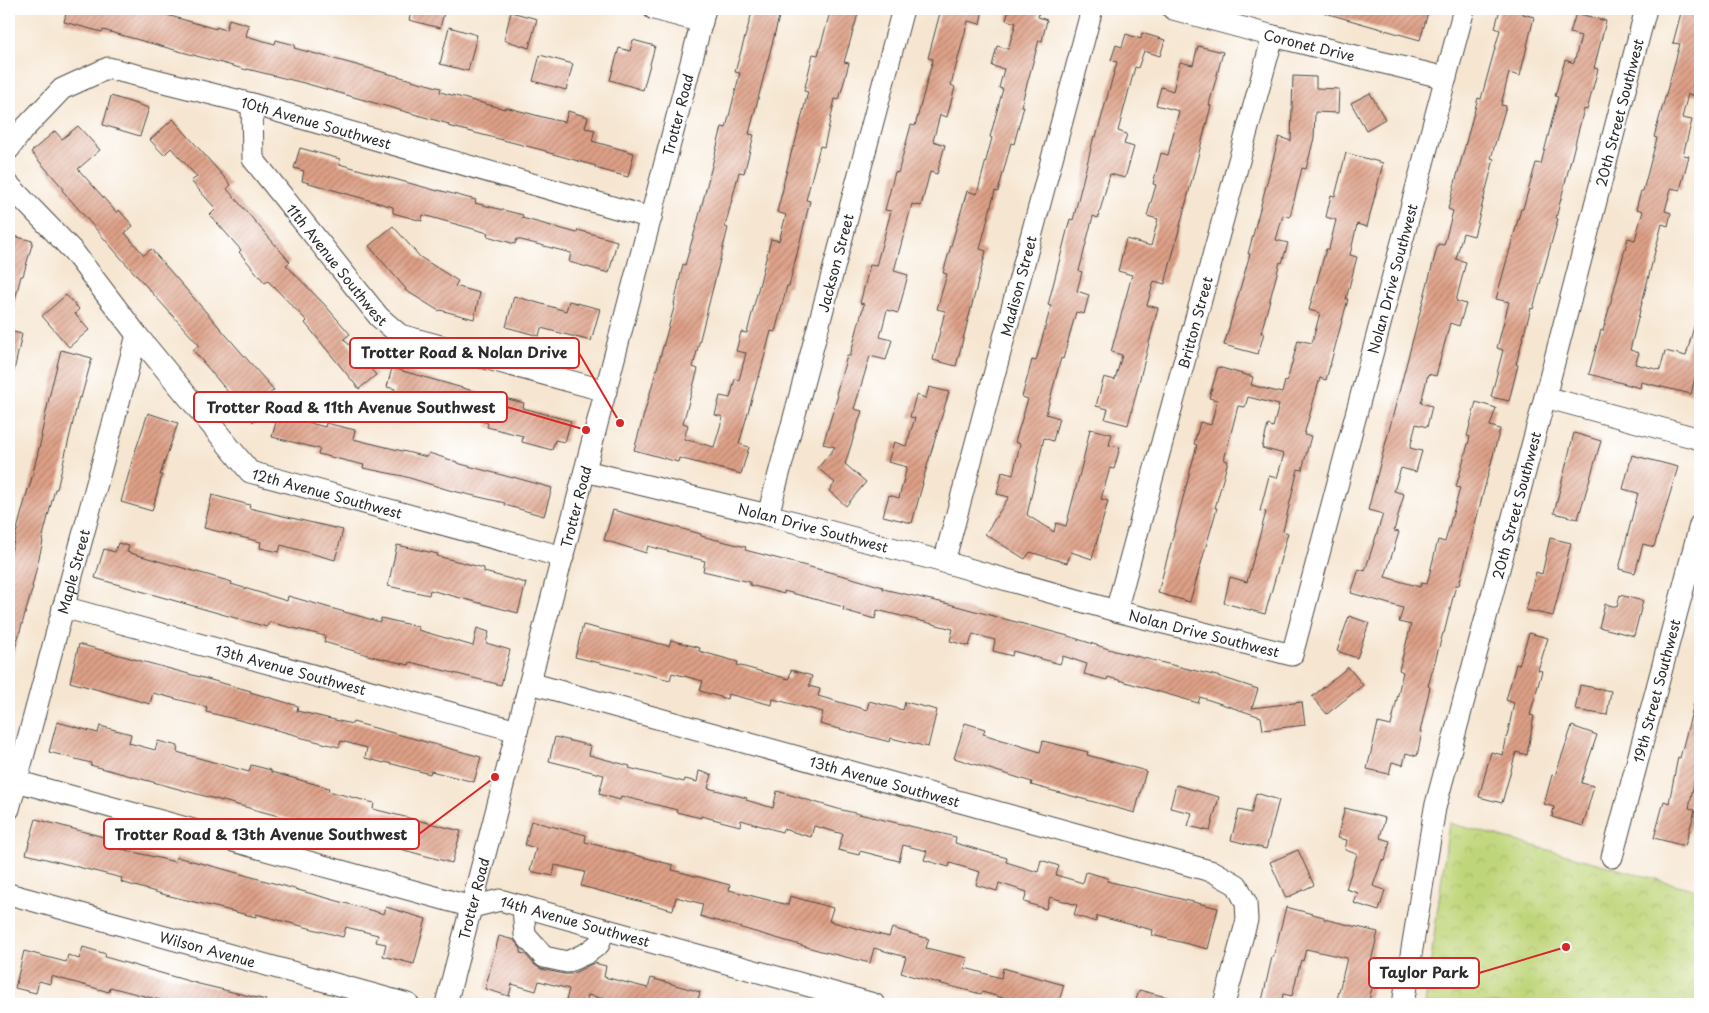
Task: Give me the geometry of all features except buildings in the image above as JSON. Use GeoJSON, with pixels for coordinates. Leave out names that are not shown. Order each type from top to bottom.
{"type":"FeatureCollection","features":[{"type":"Feature","properties":{"kind":"street"},"geometry":{"type":"LineString","coordinates":[[654,9],[704,15]]}},
{"type":"Feature","properties":{"kind":"street","name":"Jackson Street"},"geometry":{"type":"LineString","coordinates":[[768,515],[903,9]]}},
{"type":"Feature","properties":{"kind":"street","name":"Madison Street"},"geometry":{"type":"LineString","coordinates":[[944,562],[1092,9]]}},
{"type":"Feature","properties":{"kind":"street","name":"Coronet Drive"},"geometry":{"type":"LineString","coordinates":[[1173,9],[1273,36],[1446,78]]}},
{"type":"Feature","properties":{"kind":"street","name":"Nolan Drive Southwest"},"geometry":{"type":"LineString","coordinates":[[585,471],[768,515],[1116,611],[1292,655],[1464,9]]}},
{"type":"Feature","properties":{"kind":"street","name":"20th Street Southwest"},"geometry":{"type":"LineString","coordinates":[[1403,1004],[1435,808],[1646,9]]}},
{"type":"Feature","properties":{"kind":"street","name":"Trotter Road"},"geometry":{"type":"LineString","coordinates":[[446,1004],[704,15]]}},
{"type":"Feature","properties":{"kind":"street","name":"Britton Street"},"geometry":{"type":"LineString","coordinates":[[1116,611],[1273,36]]}},
{"type":"Feature","properties":{"kind":"street","name":"10th Avenue Southwest"},"geometry":{"type":"LineString","coordinates":[[9,149],[22,131],[62,89],[108,68],[252,104],[651,218]]}},
{"type":"Feature","properties":{"kind":"street","name":"11th Avenue Southwest"},"geometry":{"type":"LineString","coordinates":[[252,104],[253,160],[379,317],[400,335],[606,391]]}},
{"type":"Feature","properties":{"kind":"street","name":"12th Avenue Southwest"},"geometry":{"type":"LineString","coordinates":[[9,185],[73,251],[137,334],[250,472],[563,557]]}},
{"type":"Feature","properties":{"kind":"street","name":"Maple Street"},"geometry":{"type":"LineString","coordinates":[[9,809],[137,334]]}},
{"type":"Feature","properties":{"kind":"street"},"geometry":{"type":"LineString","coordinates":[[1545,397],[1700,439]]}},
{"type":"Feature","properties":{"kind":"street","name":"19th Street Southwest"},"geometry":{"type":"LineString","coordinates":[[1612,857],[1700,524]]}},
{"type":"Feature","properties":{"kind":"street","name":"13th Avenue Southwest"},"geometry":{"type":"LineString","coordinates":[[63,607],[517,731]]}},
{"type":"Feature","properties":{"kind":"street","name":"13th Avenue Southwest"},"geometry":{"type":"LineString","coordinates":[[530,683],[1214,872],[1237,885],[1246,903],[1248,920],[1224,1004]]}},
{"type":"Feature","properties":{"kind":"street","name":"14th Avenue Southwest"},"geometry":{"type":"LineString","coordinates":[[16,781],[472,907],[500,900],[874,1004]]}},
{"type":"Feature","properties":{"kind":"street","name":"Wilson Avenue"},"geometry":{"type":"LineString","coordinates":[[9,894],[408,1004]]}},
{"type":"Feature","properties":{"kind":"street"},"geometry":{"type":"LineString","coordinates":[[523,906],[526,936],[544,957],[567,962],[587,953],[599,944],[604,929]]}},
{"type":"Feature","properties":{"kind":"green space"},"geometry":{"type":"Polygon","coordinates":[[[1449,823],[1700,891],[1700,1004],[1425,1004],[1449,823]]]}},
{"type":"Feature","properties":{"kind":"place","name":"Trotter Road & Nolan Drive"},"geometry":{"type":"Point","coordinates":[620,423]}},
{"type":"Feature","properties":{"kind":"place","name":"Trotter Road & 11th Avenue Southwest"},"geometry":{"type":"Point","coordinates":[586,430]}},
{"type":"Feature","properties":{"kind":"place","name":"Trotter Road & 13th Avenue Southwest"},"geometry":{"type":"Point","coordinates":[495,777]}},
{"type":"Feature","properties":{"kind":"place","name":"Taylor Park"},"geometry":{"type":"Point","coordinates":[1566,947]}}]}
